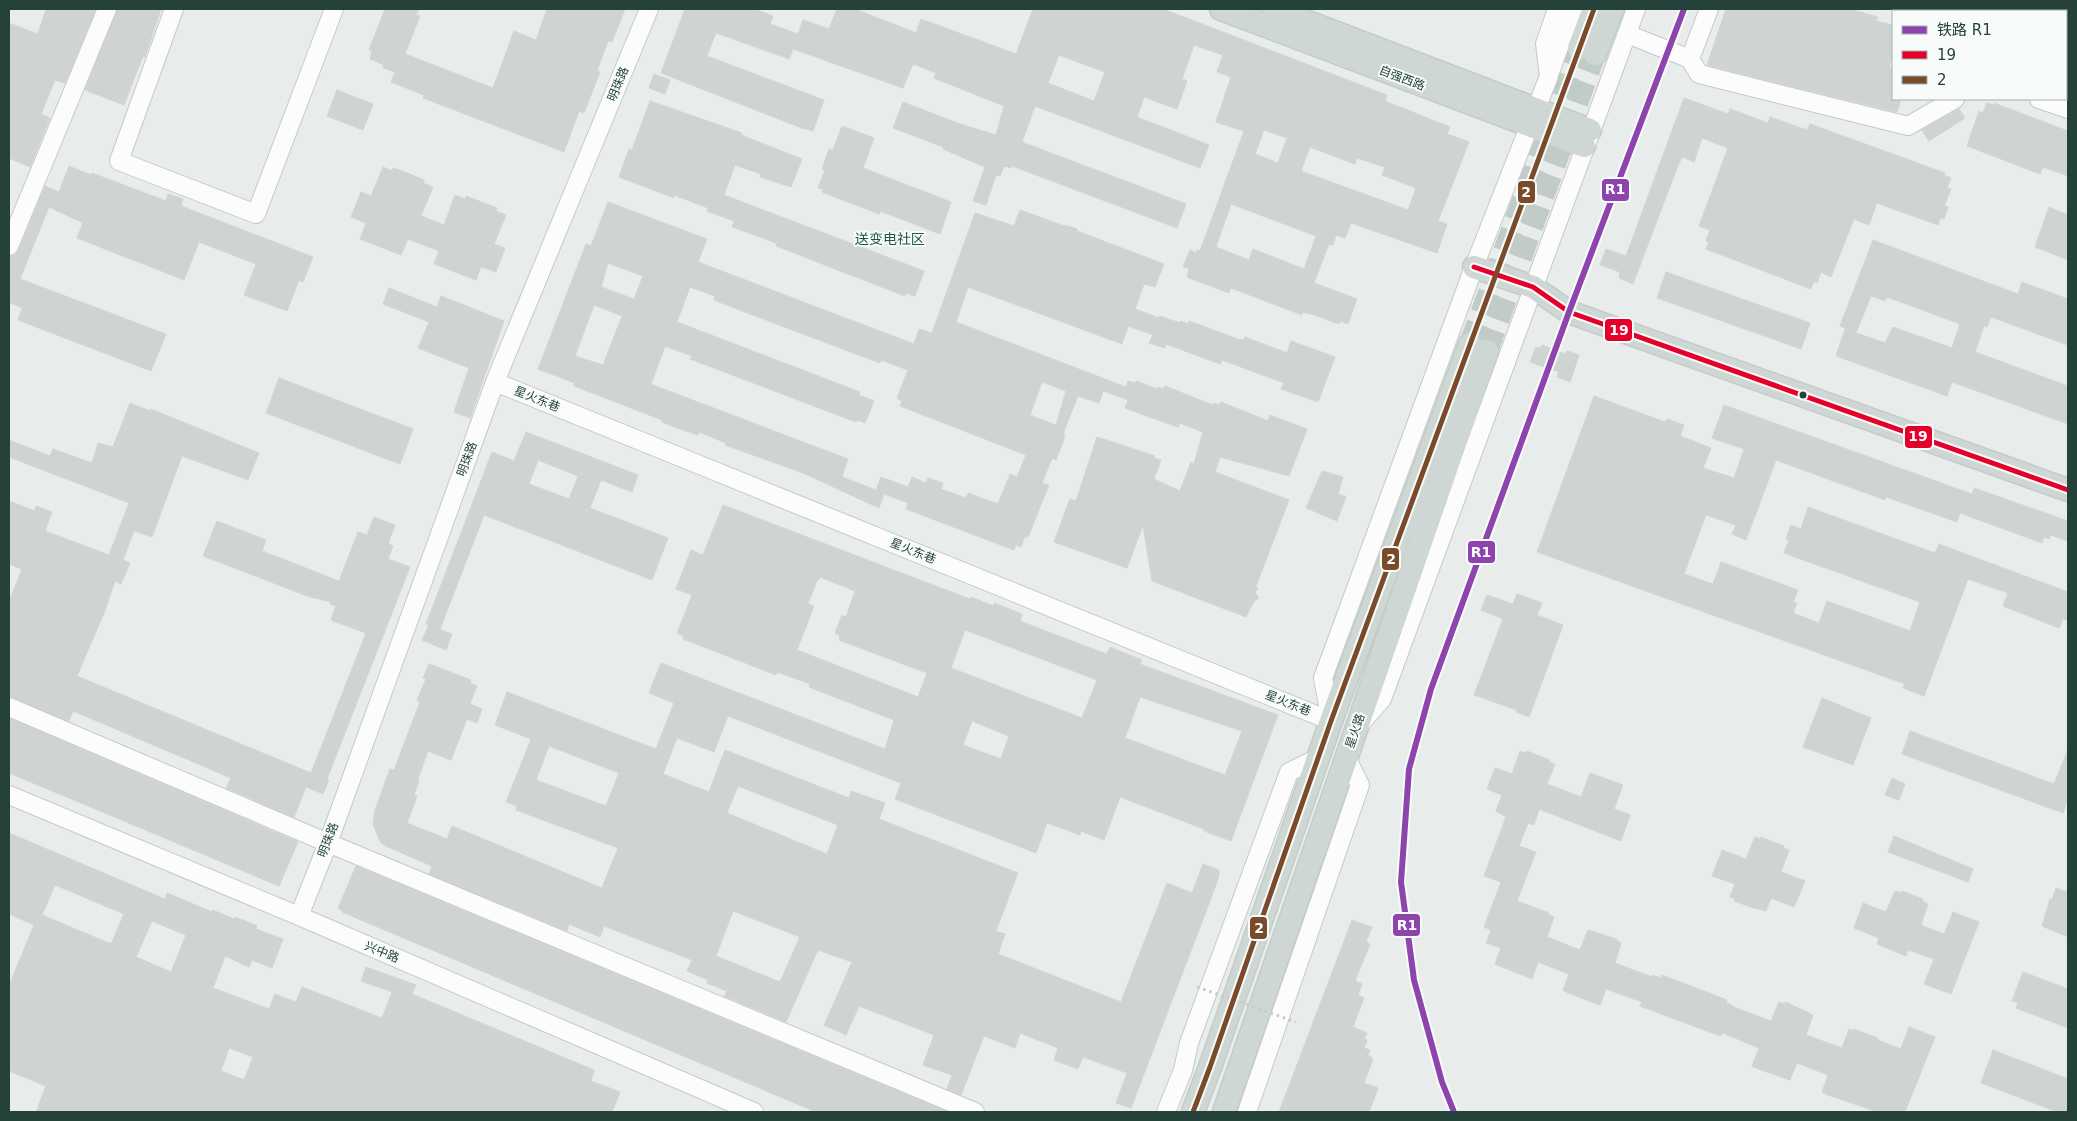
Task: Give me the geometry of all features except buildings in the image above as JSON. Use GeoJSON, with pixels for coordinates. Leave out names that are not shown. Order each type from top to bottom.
{"type":"FeatureCollection","features":[{"type":"Feature","properties":{"kind":"main road","name":"自强西路"},"geometry":{"type":"LineString","coordinates":[[1221,9],[1587,138]]}},
{"type":"Feature","properties":{"kind":"main road","name":"自强西路"},"geometry":{"type":"LineString","coordinates":[[1274,9],[1532,118]]}},
{"type":"Feature","properties":{"kind":"main road"},"geometry":{"type":"LineString","coordinates":[[1594,9],[1587,51],[1612,9]]}},
{"type":"Feature","properties":{"kind":"main road"},"geometry":{"type":"LineString","coordinates":[[1474,267],[1533,287],[1569,312],[2068,490]]}},
{"type":"Feature","properties":{"kind":"main road","name":"星火路"},"geometry":{"type":"LineString","coordinates":[[1193,1112],[1330,721],[1478,347],[1356,728],[1224,1112]]}},
{"type":"Feature","properties":{"kind":"main road"},"geometry":{"type":"LineString","coordinates":[[1181,1112],[1210,1067]]}},
{"type":"Feature","properties":{"kind":"main road"},"geometry":{"type":"LineString","coordinates":[[1232,1112],[1235,1080]]}},
{"type":"Feature","properties":{"kind":"street"},"geometry":{"type":"LineString","coordinates":[[9,246],[107,9]]}},
{"type":"Feature","properties":{"kind":"street"},"geometry":{"type":"LineString","coordinates":[[174,9],[119,161],[256,214],[334,9]]}},
{"type":"Feature","properties":{"kind":"street","name":"明珠路"},"geometry":{"type":"LineString","coordinates":[[299,916],[328,843],[495,382],[649,9]]}},
{"type":"Feature","properties":{"kind":"street"},"geometry":{"type":"LineString","coordinates":[[1548,76],[1545,44],[1557,9]]}},
{"type":"Feature","properties":{"kind":"street"},"geometry":{"type":"LineString","coordinates":[[1330,721],[1323,678],[1474,267],[1573,9]]}},
{"type":"Feature","properties":{"kind":"street"},"geometry":{"type":"LineString","coordinates":[[1356,728],[1382,699],[1636,9]]}},
{"type":"Feature","properties":{"kind":"street"},"geometry":{"type":"LineString","coordinates":[[1690,59],[1709,9]]}},
{"type":"Feature","properties":{"kind":"street"},"geometry":{"type":"LineString","coordinates":[[1627,34],[1690,59],[1699,74],[1908,126],[1953,100]]}},
{"type":"Feature","properties":{"kind":"street"},"geometry":{"type":"LineString","coordinates":[[2042,100],[2068,109]]}},
{"type":"Feature","properties":{"kind":"street","name":"星火东巷"},"geometry":{"type":"LineString","coordinates":[[495,382],[1330,721]]}},
{"type":"Feature","properties":{"kind":"street"},"geometry":{"type":"LineString","coordinates":[[9,707],[328,843],[975,1112]]}},
{"type":"Feature","properties":{"kind":"street"},"geometry":{"type":"LineString","coordinates":[[1166,1112],[1184,1070],[1189,1043],[1289,772],[1318,758]]}},
{"type":"Feature","properties":{"kind":"street"},"geometry":{"type":"LineString","coordinates":[[1247,1112],[1360,785],[1346,758]]}},
{"type":"Feature","properties":{"kind":"street","name":"兴中路"},"geometry":{"type":"LineString","coordinates":[[9,795],[299,916],[754,1112]]}},
{"type":"Feature","properties":{"kind":"path"},"geometry":{"type":"LineString","coordinates":[[1197,987],[1296,1022]]}},
{"type":"Feature","properties":{"kind":"tunnel"},"geometry":{"type":"LineString","coordinates":[[1470,344],[1579,48]]}},
{"type":"Feature","properties":{"kind":"tunnel"},"geometry":{"type":"LineString","coordinates":[[1487,351],[1595,54]]}},
{"type":"Feature","properties":{"kind":"rail line","name":"R1"},"geometry":{"type":"LineString","coordinates":[[1454,1112],[1442,1082],[1414,980],[1401,882],[1409,769],[1431,689],[1569,312],[1684,9]]}},
{"type":"Feature","properties":{"kind":"transit line","name":"2"},"geometry":{"type":"LineString","coordinates":[[1193,1112],[1331,721],[1594,9]]}},
{"type":"Feature","properties":{"kind":"transit line","name":"19"},"geometry":{"type":"LineString","coordinates":[[1474,267],[1533,287],[1569,312],[2068,490]]}},
{"type":"Feature","properties":{"kind":"district","name":"送变电社区"},"geometry":{"type":"Point","coordinates":[890,239]}}]}
